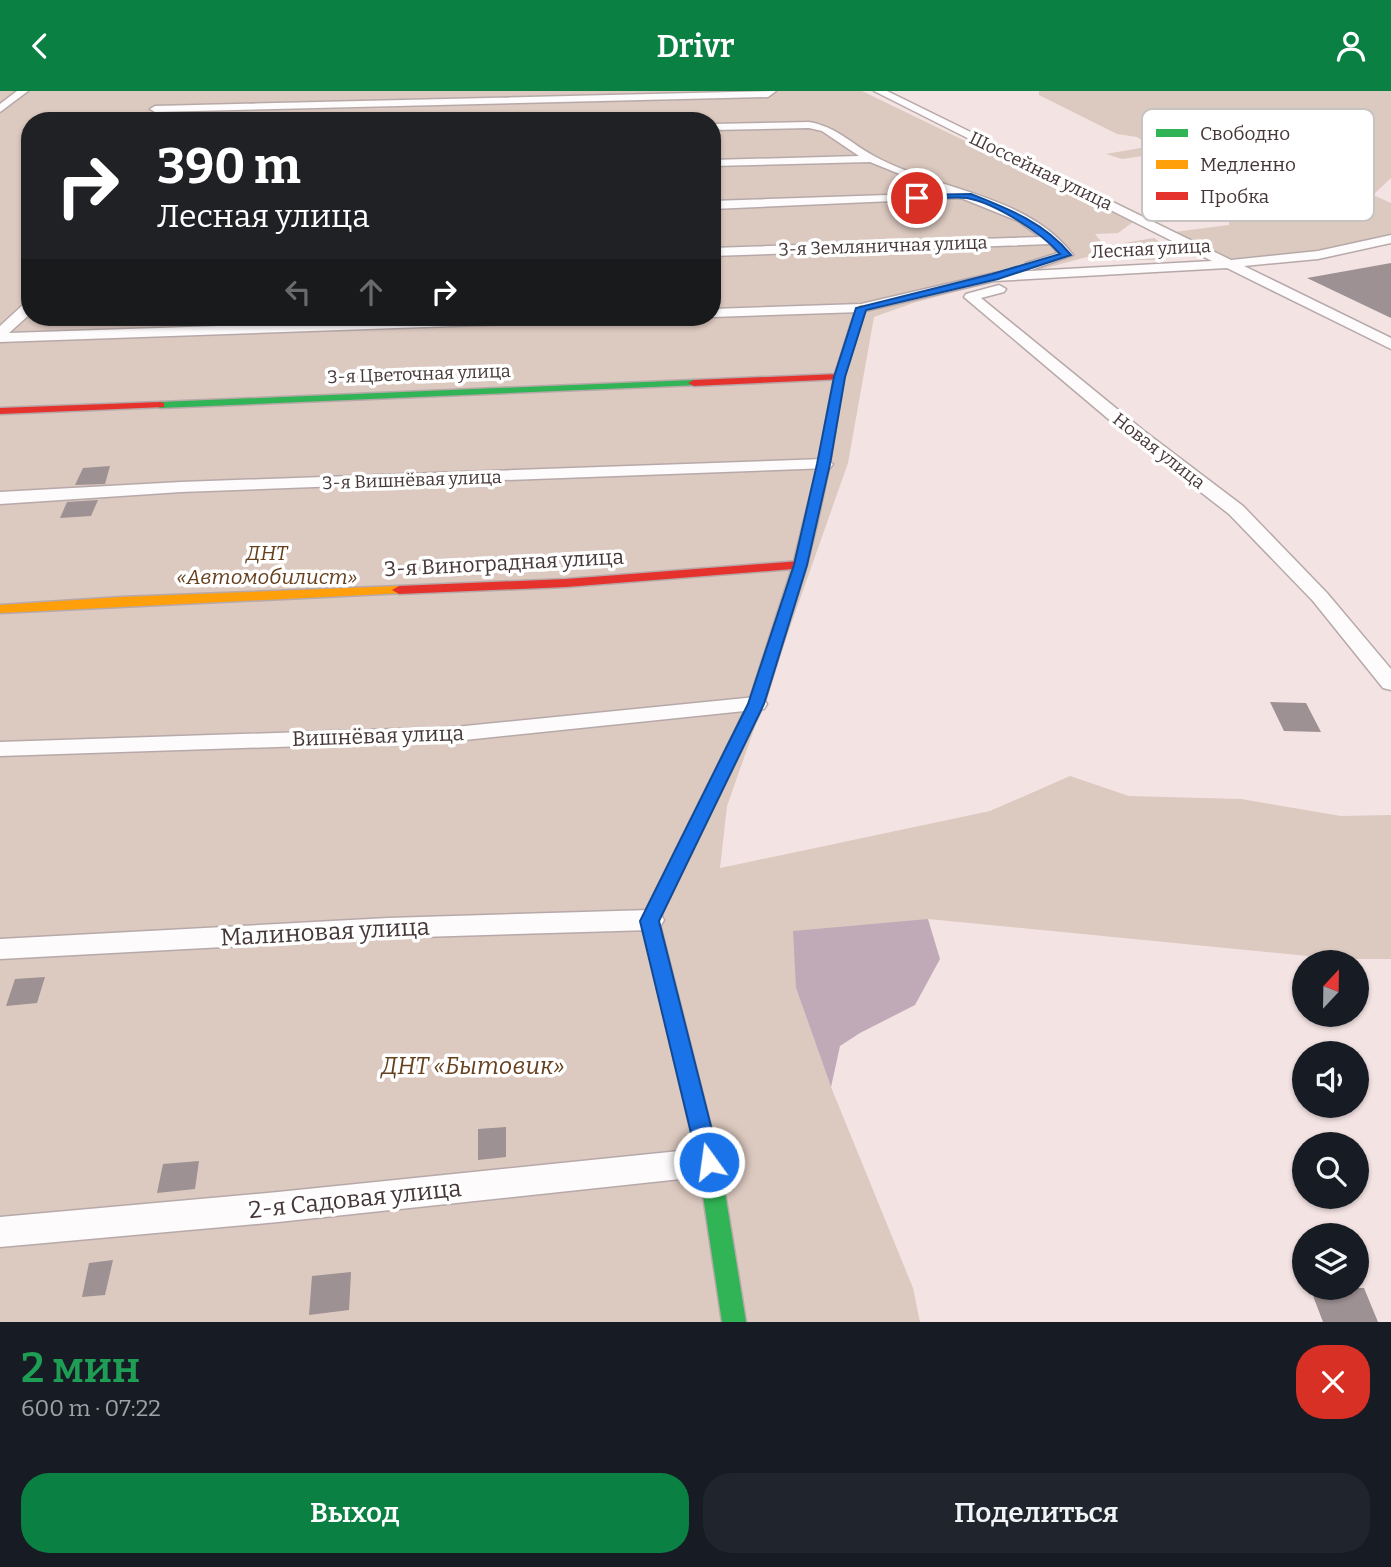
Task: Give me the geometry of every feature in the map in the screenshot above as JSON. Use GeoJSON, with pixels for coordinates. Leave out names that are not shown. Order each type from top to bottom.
{"type":"FeatureCollection","features":[{"type":"Feature","properties":{"kind":"street"},"geometry":{"type":"LineString","coordinates":[[0,109],[23,91]]}},
{"type":"Feature","properties":{"kind":"street","name":"Шоссейная улица"},"geometry":{"type":"LineString","coordinates":[[879,91],[1391,344]]}},
{"type":"Feature","properties":{"kind":"street"},"geometry":{"type":"LineString","coordinates":[[155,109],[770,93]]}},
{"type":"Feature","properties":{"kind":"street"},"geometry":{"type":"LineString","coordinates":[[153,112],[164,100]]}},
{"type":"Feature","properties":{"kind":"street"},"geometry":{"type":"LineString","coordinates":[[721,128],[809,125],[825,128],[871,159],[1022,218],[1053,240]]}},
{"type":"Feature","properties":{"kind":"street"},"geometry":{"type":"LineString","coordinates":[[721,163],[871,159]]}},
{"type":"Feature","properties":{"kind":"street"},"geometry":{"type":"LineString","coordinates":[[721,205],[968,196]]}},
{"type":"Feature","properties":{"kind":"street","name":"Лесная улица"},"geometry":{"type":"LineString","coordinates":[[994,277],[1227,264],[1318,255],[1391,239]]}},
{"type":"Feature","properties":{"kind":"street","name":"Лесная улица"},"geometry":{"type":"LineString","coordinates":[[861,308],[994,277],[1066,255],[1053,240]]}},
{"type":"Feature","properties":{"kind":"street","name":"3-я Земляничная улица"},"geometry":{"type":"LineString","coordinates":[[721,253],[1053,240]]}},
{"type":"Feature","properties":{"kind":"street","name":"Новая улица"},"geometry":{"type":"LineString","coordinates":[[1054,274],[971,297],[1138,435],[1236,510],[1320,597],[1391,683]]}},
{"type":"Feature","properties":{"kind":"street"},"geometry":{"type":"LineString","coordinates":[[721,313],[861,308],[839,377],[824,464],[800,565],[756,704],[650,921],[709,1162],[734,1322]]}},
{"type":"Feature","properties":{"kind":"street"},"geometry":{"type":"LineString","coordinates":[[0,336],[21,315]]}},
{"type":"Feature","properties":{"kind":"street"},"geometry":{"type":"LineString","coordinates":[[0,336],[315,326]]}},
{"type":"Feature","properties":{"kind":"street","name":"3-я Цветочная улица"},"geometry":{"type":"LineString","coordinates":[[0,411],[839,377]]}},
{"type":"Feature","properties":{"kind":"street","name":"3-я Вишнёвая улица"},"geometry":{"type":"LineString","coordinates":[[0,498],[181,487],[824,464]]}},
{"type":"Feature","properties":{"kind":"street","name":"3-я Виноградная улица"},"geometry":{"type":"LineString","coordinates":[[0,609],[121,601],[566,583],[800,565]]}},
{"type":"Feature","properties":{"kind":"street","name":"Вишнёвая улица"},"geometry":{"type":"LineString","coordinates":[[0,749],[454,734],[756,704]]}},
{"type":"Feature","properties":{"kind":"street","name":"Малиновая улица"},"geometry":{"type":"LineString","coordinates":[[0,949],[388,927],[650,921]]}},
{"type":"Feature","properties":{"kind":"street","name":"2-я Садовая улица"},"geometry":{"type":"LineString","coordinates":[[0,1232],[709,1162]]}},
{"type":"Feature","properties":{"kind":"green space"},"geometry":{"type":"Polygon","coordinates":[[[0,91],[862,91],[1133,222],[1118,233],[1095,234],[1105,246],[1154,238],[1179,256],[1132,260],[1102,253],[913,303],[874,317],[848,463],[727,806],[720,868],[990,811],[1070,776],[1129,796],[1241,799],[1341,816],[1391,815],[1391,959],[1369,959],[1369,950],[1292,950],[1292,955],[928,919],[796,988],[831,1087],[913,1288],[920,1322],[0,1322],[0,91]]]}},
{"type":"Feature","properties":{"kind":"green space"},"geometry":{"type":"Polygon","coordinates":[[[1039,91],[1391,91],[1391,178],[1374,194],[1374,109],[1142,109],[1142,140],[1117,134],[1039,95],[1039,91]]]}},
{"type":"Feature","properties":{"kind":"green space"},"geometry":{"type":"Polygon","coordinates":[[[1142,148],[1142,156],[1122,159],[1106,154],[1142,148]]]}},
{"type":"Feature","properties":{"kind":"green space"},"geometry":{"type":"Polygon","coordinates":[[[1374,195],[1391,203],[1391,235],[1302,253],[1230,260],[1174,232],[1229,225],[1229,221],[1374,221],[1374,195]]]}},
{"type":"Feature","properties":{"kind":"shaded area"},"geometry":{"type":"Polygon","coordinates":[[[928,919],[940,959],[915,1005],[840,1046],[831,1087],[796,988],[793,931],[928,919]]]}},
{"type":"Feature","properties":{"kind":"building"},"geometry":{"type":"Polygon","coordinates":[[[1391,263],[1391,318],[1307,278],[1391,263]]]}},
{"type":"Feature","properties":{"kind":"building"},"geometry":{"type":"Polygon","coordinates":[[[110,466],[105,484],[75,485],[83,468],[110,466]]]}},
{"type":"Feature","properties":{"kind":"building"},"geometry":{"type":"Polygon","coordinates":[[[98,500],[91,516],[60,518],[67,502],[98,500]]]}},
{"type":"Feature","properties":{"kind":"building"},"geometry":{"type":"Polygon","coordinates":[[[1270,702],[1306,703],[1321,732],[1284,731],[1270,702]]]}},
{"type":"Feature","properties":{"kind":"building"},"geometry":{"type":"Polygon","coordinates":[[[45,977],[37,1003],[6,1006],[15,979],[45,977]]]}},
{"type":"Feature","properties":{"kind":"building"},"geometry":{"type":"Polygon","coordinates":[[[506,1127],[506,1157],[478,1160],[478,1129],[506,1127]]]}},
{"type":"Feature","properties":{"kind":"building"},"geometry":{"type":"Polygon","coordinates":[[[199,1161],[195,1189],[157,1193],[163,1164],[199,1161]]]}},
{"type":"Feature","properties":{"kind":"building"},"geometry":{"type":"Polygon","coordinates":[[[113,1260],[105,1295],[82,1297],[89,1263],[113,1260]]]}},
{"type":"Feature","properties":{"kind":"building"},"geometry":{"type":"Polygon","coordinates":[[[351,1272],[349,1310],[309,1315],[312,1276],[351,1272]]]}},
{"type":"Feature","properties":{"kind":"building"},"geometry":{"type":"Polygon","coordinates":[[[1315,1300],[1369,1300],[1378,1322],[1323,1322],[1315,1300]]]}},
{"type":"Feature","properties":{"kind":"traffic: fast"},"geometry":{"type":"LineString","coordinates":[[160,405],[694,383]]}},
{"type":"Feature","properties":{"kind":"traffic: fast"},"geometry":{"type":"LineString","coordinates":[[734,1322],[709,1162],[650,920],[756,704],[800,565],[810,524]]}},
{"type":"Feature","properties":{"kind":"traffic: slow"},"geometry":{"type":"LineString","coordinates":[[810,524],[824,464],[839,377],[861,308]]}},
{"type":"Feature","properties":{"kind":"traffic: slow"},"geometry":{"type":"LineString","coordinates":[[0,609],[121,601],[399,590]]}},
{"type":"Feature","properties":{"kind":"traffic: jam"},"geometry":{"type":"LineString","coordinates":[[694,383],[839,377]]}},
{"type":"Feature","properties":{"kind":"traffic: jam"},"geometry":{"type":"LineString","coordinates":[[0,411],[160,405]]}},
{"type":"Feature","properties":{"kind":"traffic: jam"},"geometry":{"type":"LineString","coordinates":[[399,590],[566,583],[800,565]]}},
{"type":"Feature","properties":{"kind":"route"},"geometry":{"type":"LineString","coordinates":[[709,1162],[650,921],[756,704],[800,565],[824,464],[839,377],[861,308],[994,277],[1066,255],[1053,240],[1022,218],[968,196],[917,198]]}},
{"type":"Feature","properties":{"kind":"park label","name":"ДНТ «Автомобилист»"},"geometry":{"type":"Point","coordinates":[267,565]}},
{"type":"Feature","properties":{"kind":"park label","name":"ДНТ «Бытовик»"},"geometry":{"type":"Point","coordinates":[473,1066]}}]}
